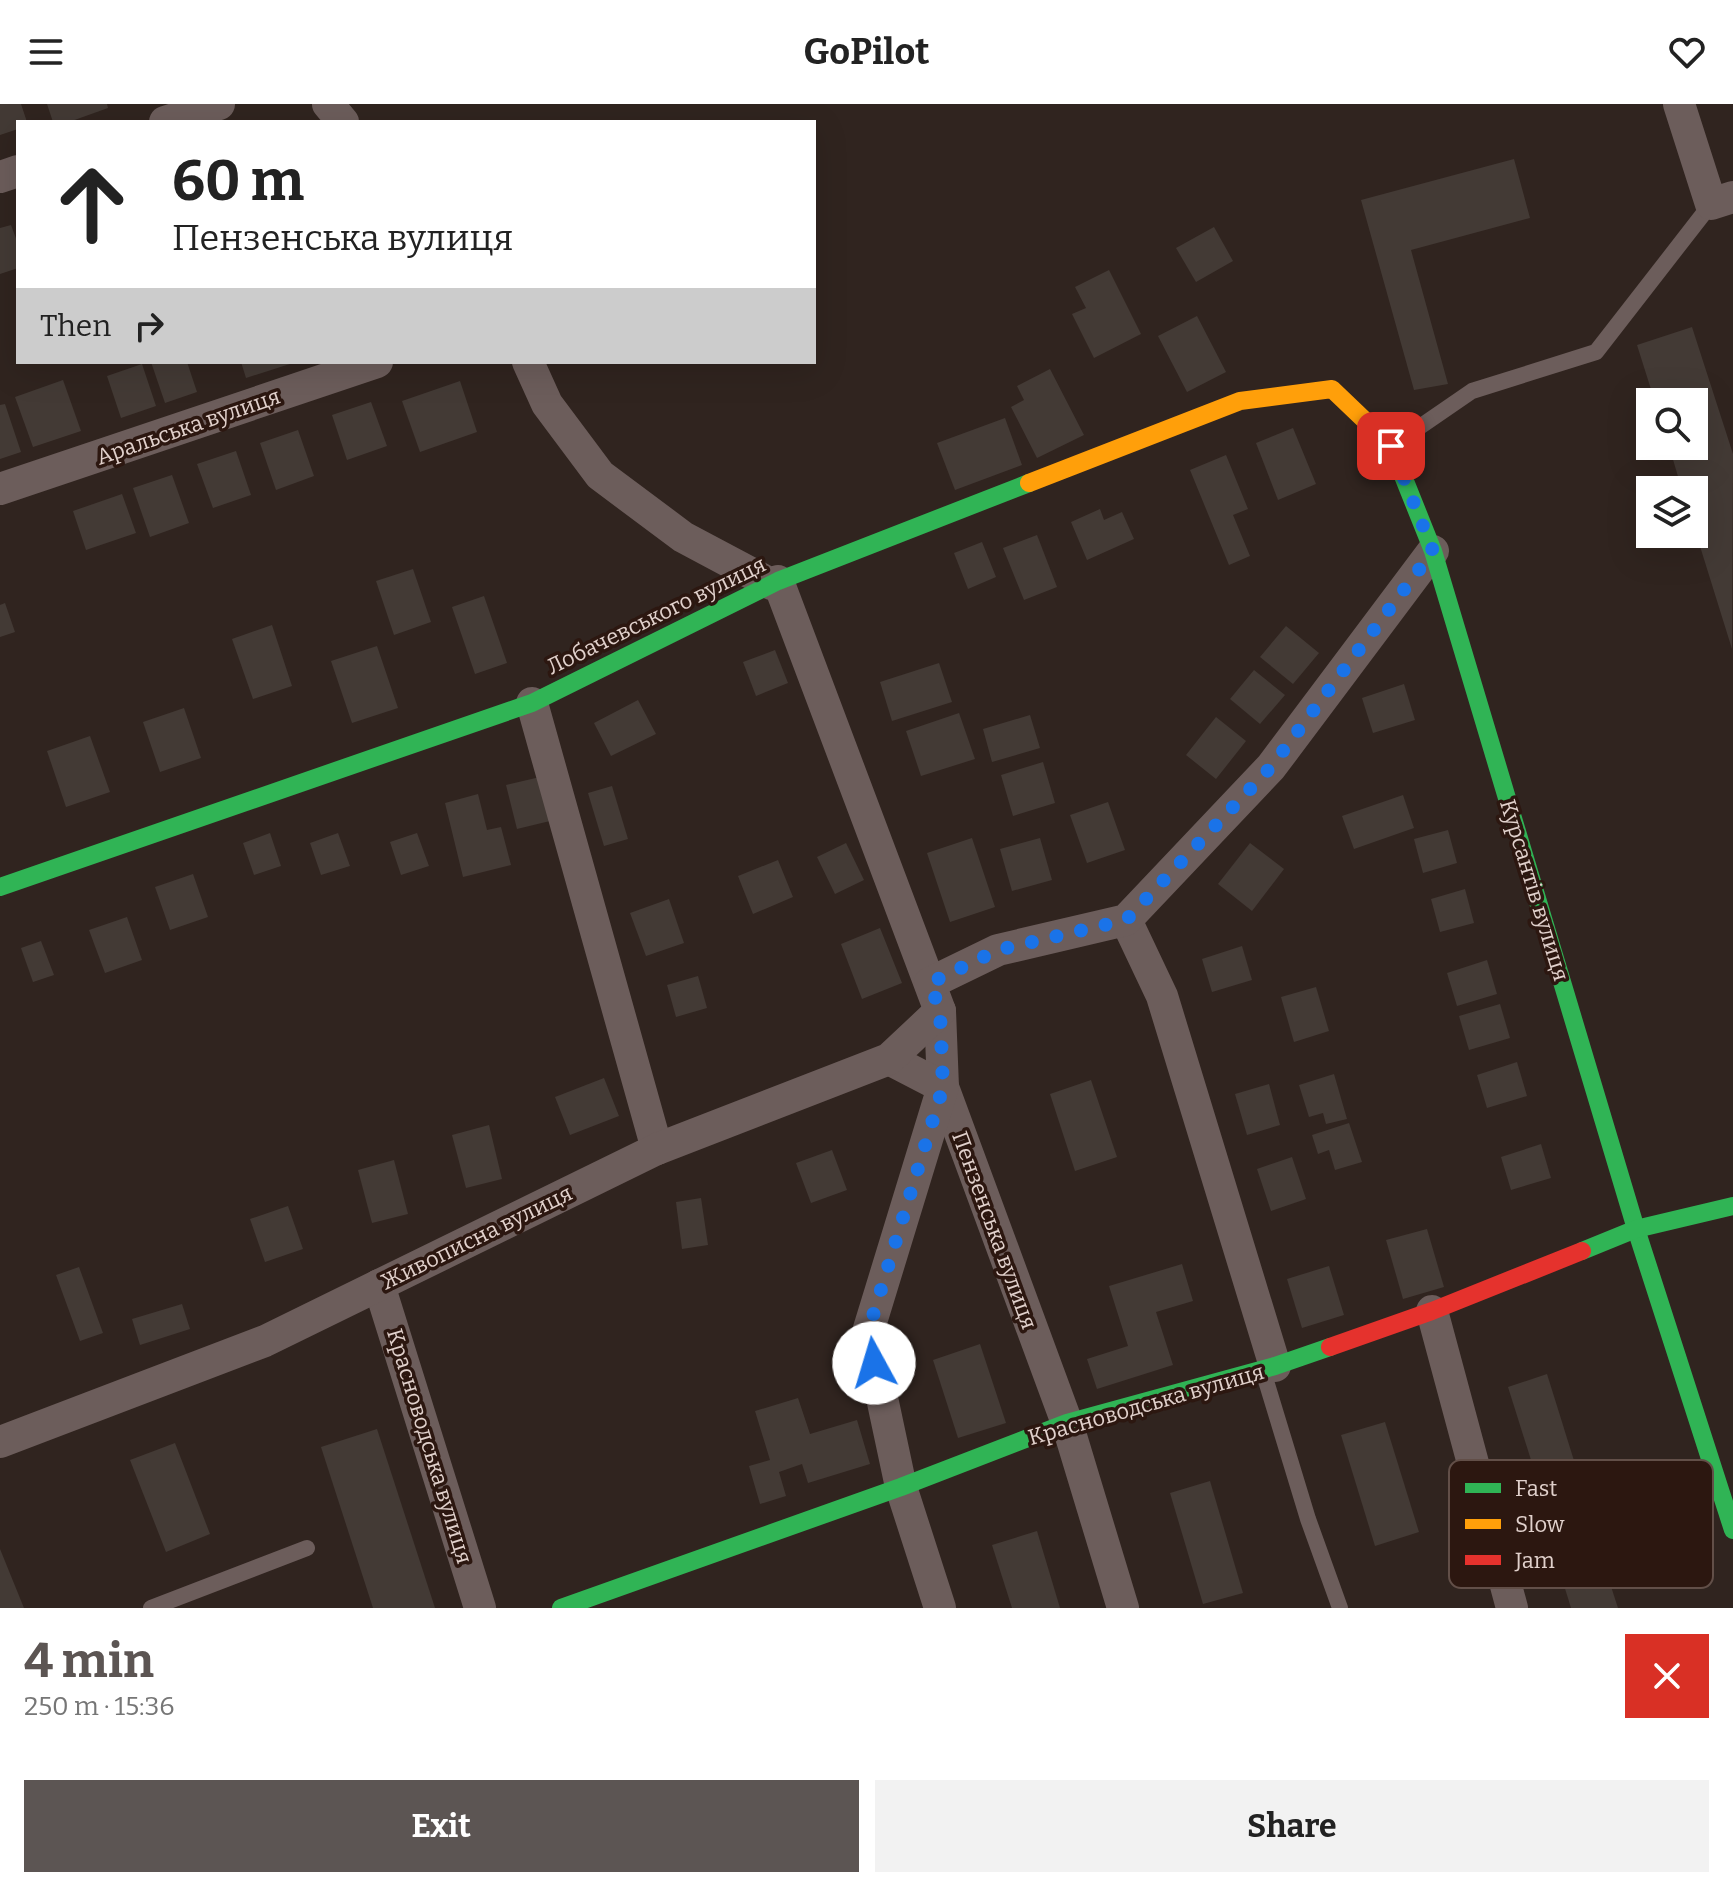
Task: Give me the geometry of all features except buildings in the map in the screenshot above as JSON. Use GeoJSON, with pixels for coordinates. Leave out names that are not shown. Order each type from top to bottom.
{"type":"FeatureCollection","features":[{"type":"Feature","properties":{"kind":"street"},"geometry":{"type":"LineString","coordinates":[[171,120],[219,104]]}},
{"type":"Feature","properties":{"kind":"street"},"geometry":{"type":"LineString","coordinates":[[328,104],[341,120]]}},
{"type":"Feature","properties":{"kind":"street"},"geometry":{"type":"LineString","coordinates":[[1679,104],[1722,201]]}},
{"type":"Feature","properties":{"kind":"street","name":"Аральська вулиця"},"geometry":{"type":"LineString","coordinates":[[0,489],[371,364]]}},
{"type":"Feature","properties":{"kind":"street"},"geometry":{"type":"LineString","coordinates":[[529,364],[547,404],[600,475],[683,537],[775,583]]}},
{"type":"Feature","properties":{"kind":"street","name":"Курсантів вулиця"},"geometry":{"type":"LineString","coordinates":[[1332,389],[1391,446],[1433,551],[1636,1229],[1710,1460]]}},
{"type":"Feature","properties":{"kind":"street","name":"Лобачевського вулиця"},"geometry":{"type":"LineString","coordinates":[[0,887],[532,703],[775,583],[1240,401],[1332,389]]}},
{"type":"Feature","properties":{"kind":"street"},"geometry":{"type":"LineString","coordinates":[[935,997],[998,950],[1126,920],[1271,767],[1433,551]]}},
{"type":"Feature","properties":{"kind":"street","name":"Пензенська вулиця"},"geometry":{"type":"LineString","coordinates":[[775,583],[935,997],[943,1087],[1067,1423],[1123,1608]]}},
{"type":"Feature","properties":{"kind":"street"},"geometry":{"type":"LineString","coordinates":[[532,703],[657,1149]]}},
{"type":"Feature","properties":{"kind":"street"},"geometry":{"type":"LineString","coordinates":[[1126,920],[1162,996],[1269,1368]]}},
{"type":"Feature","properties":{"kind":"street","name":"Живописна вулиця"},"geometry":{"type":"LineString","coordinates":[[0,1442],[265,1341],[657,1149],[889,1059],[935,997]]}},
{"type":"Feature","properties":{"kind":"street"},"geometry":{"type":"LineString","coordinates":[[889,1059],[943,1087],[868,1332],[901,1487],[940,1608]]}},
{"type":"Feature","properties":{"kind":"street","name":"Красноводська вулиця"},"geometry":{"type":"LineString","coordinates":[[576,1606],[1067,1423],[1269,1368],[1432,1311],[1636,1229],[1733,1206]]}},
{"type":"Feature","properties":{"kind":"street","name":"Красноводська вулиця"},"geometry":{"type":"LineString","coordinates":[[379,1285],[480,1608]]}},
{"type":"Feature","properties":{"kind":"street"},"geometry":{"type":"LineString","coordinates":[[1432,1311],[1472,1460]]}},
{"type":"Feature","properties":{"kind":"street","name":"Курсантів вулиця"},"geometry":{"type":"LineString","coordinates":[[1713,1468],[1733,1530]]}},
{"type":"Feature","properties":{"kind":"street"},"geometry":{"type":"LineString","coordinates":[[1507,1588],[1512,1608]]}},
{"type":"Feature","properties":{"kind":"lane"},"geometry":{"type":"LineString","coordinates":[[1391,446],[1472,391],[1596,352],[1722,201]]}},
{"type":"Feature","properties":{"kind":"lane"},"geometry":{"type":"LineString","coordinates":[[1269,1368],[1308,1519],[1340,1608]]}},
{"type":"Feature","properties":{"kind":"lane"},"geometry":{"type":"LineString","coordinates":[[151,1608],[307,1548]]}},
{"type":"Feature","properties":{"kind":"traffic: fast"},"geometry":{"type":"LineString","coordinates":[[1378,433],[1391,446],[1433,551],[1636,1229],[1710,1460]]}},
{"type":"Feature","properties":{"kind":"traffic: fast"},"geometry":{"type":"LineString","coordinates":[[0,887],[532,703],[778,581],[1029,483]]}},
{"type":"Feature","properties":{"kind":"traffic: fast"},"geometry":{"type":"LineString","coordinates":[[1582,1251],[1636,1229],[1733,1206]]}},
{"type":"Feature","properties":{"kind":"traffic: fast"},"geometry":{"type":"LineString","coordinates":[[561,1608],[901,1487],[1067,1423],[1275,1366],[1330,1347]]}},
{"type":"Feature","properties":{"kind":"traffic: fast"},"geometry":{"type":"LineString","coordinates":[[1713,1468],[1733,1530]]}},
{"type":"Feature","properties":{"kind":"traffic: slow"},"geometry":{"type":"LineString","coordinates":[[1029,483],[1240,401],[1332,389],[1378,433]]}},
{"type":"Feature","properties":{"kind":"traffic: jam"},"geometry":{"type":"LineString","coordinates":[[1330,1347],[1432,1311],[1582,1251]]}},
{"type":"Feature","properties":{"kind":"route"},"geometry":{"type":"LineString","coordinates":[[874,1363],[868,1332],[943,1087],[940,1011],[930,983],[998,950],[1126,920],[1271,767],[1433,551],[1391,446]]}}]}
